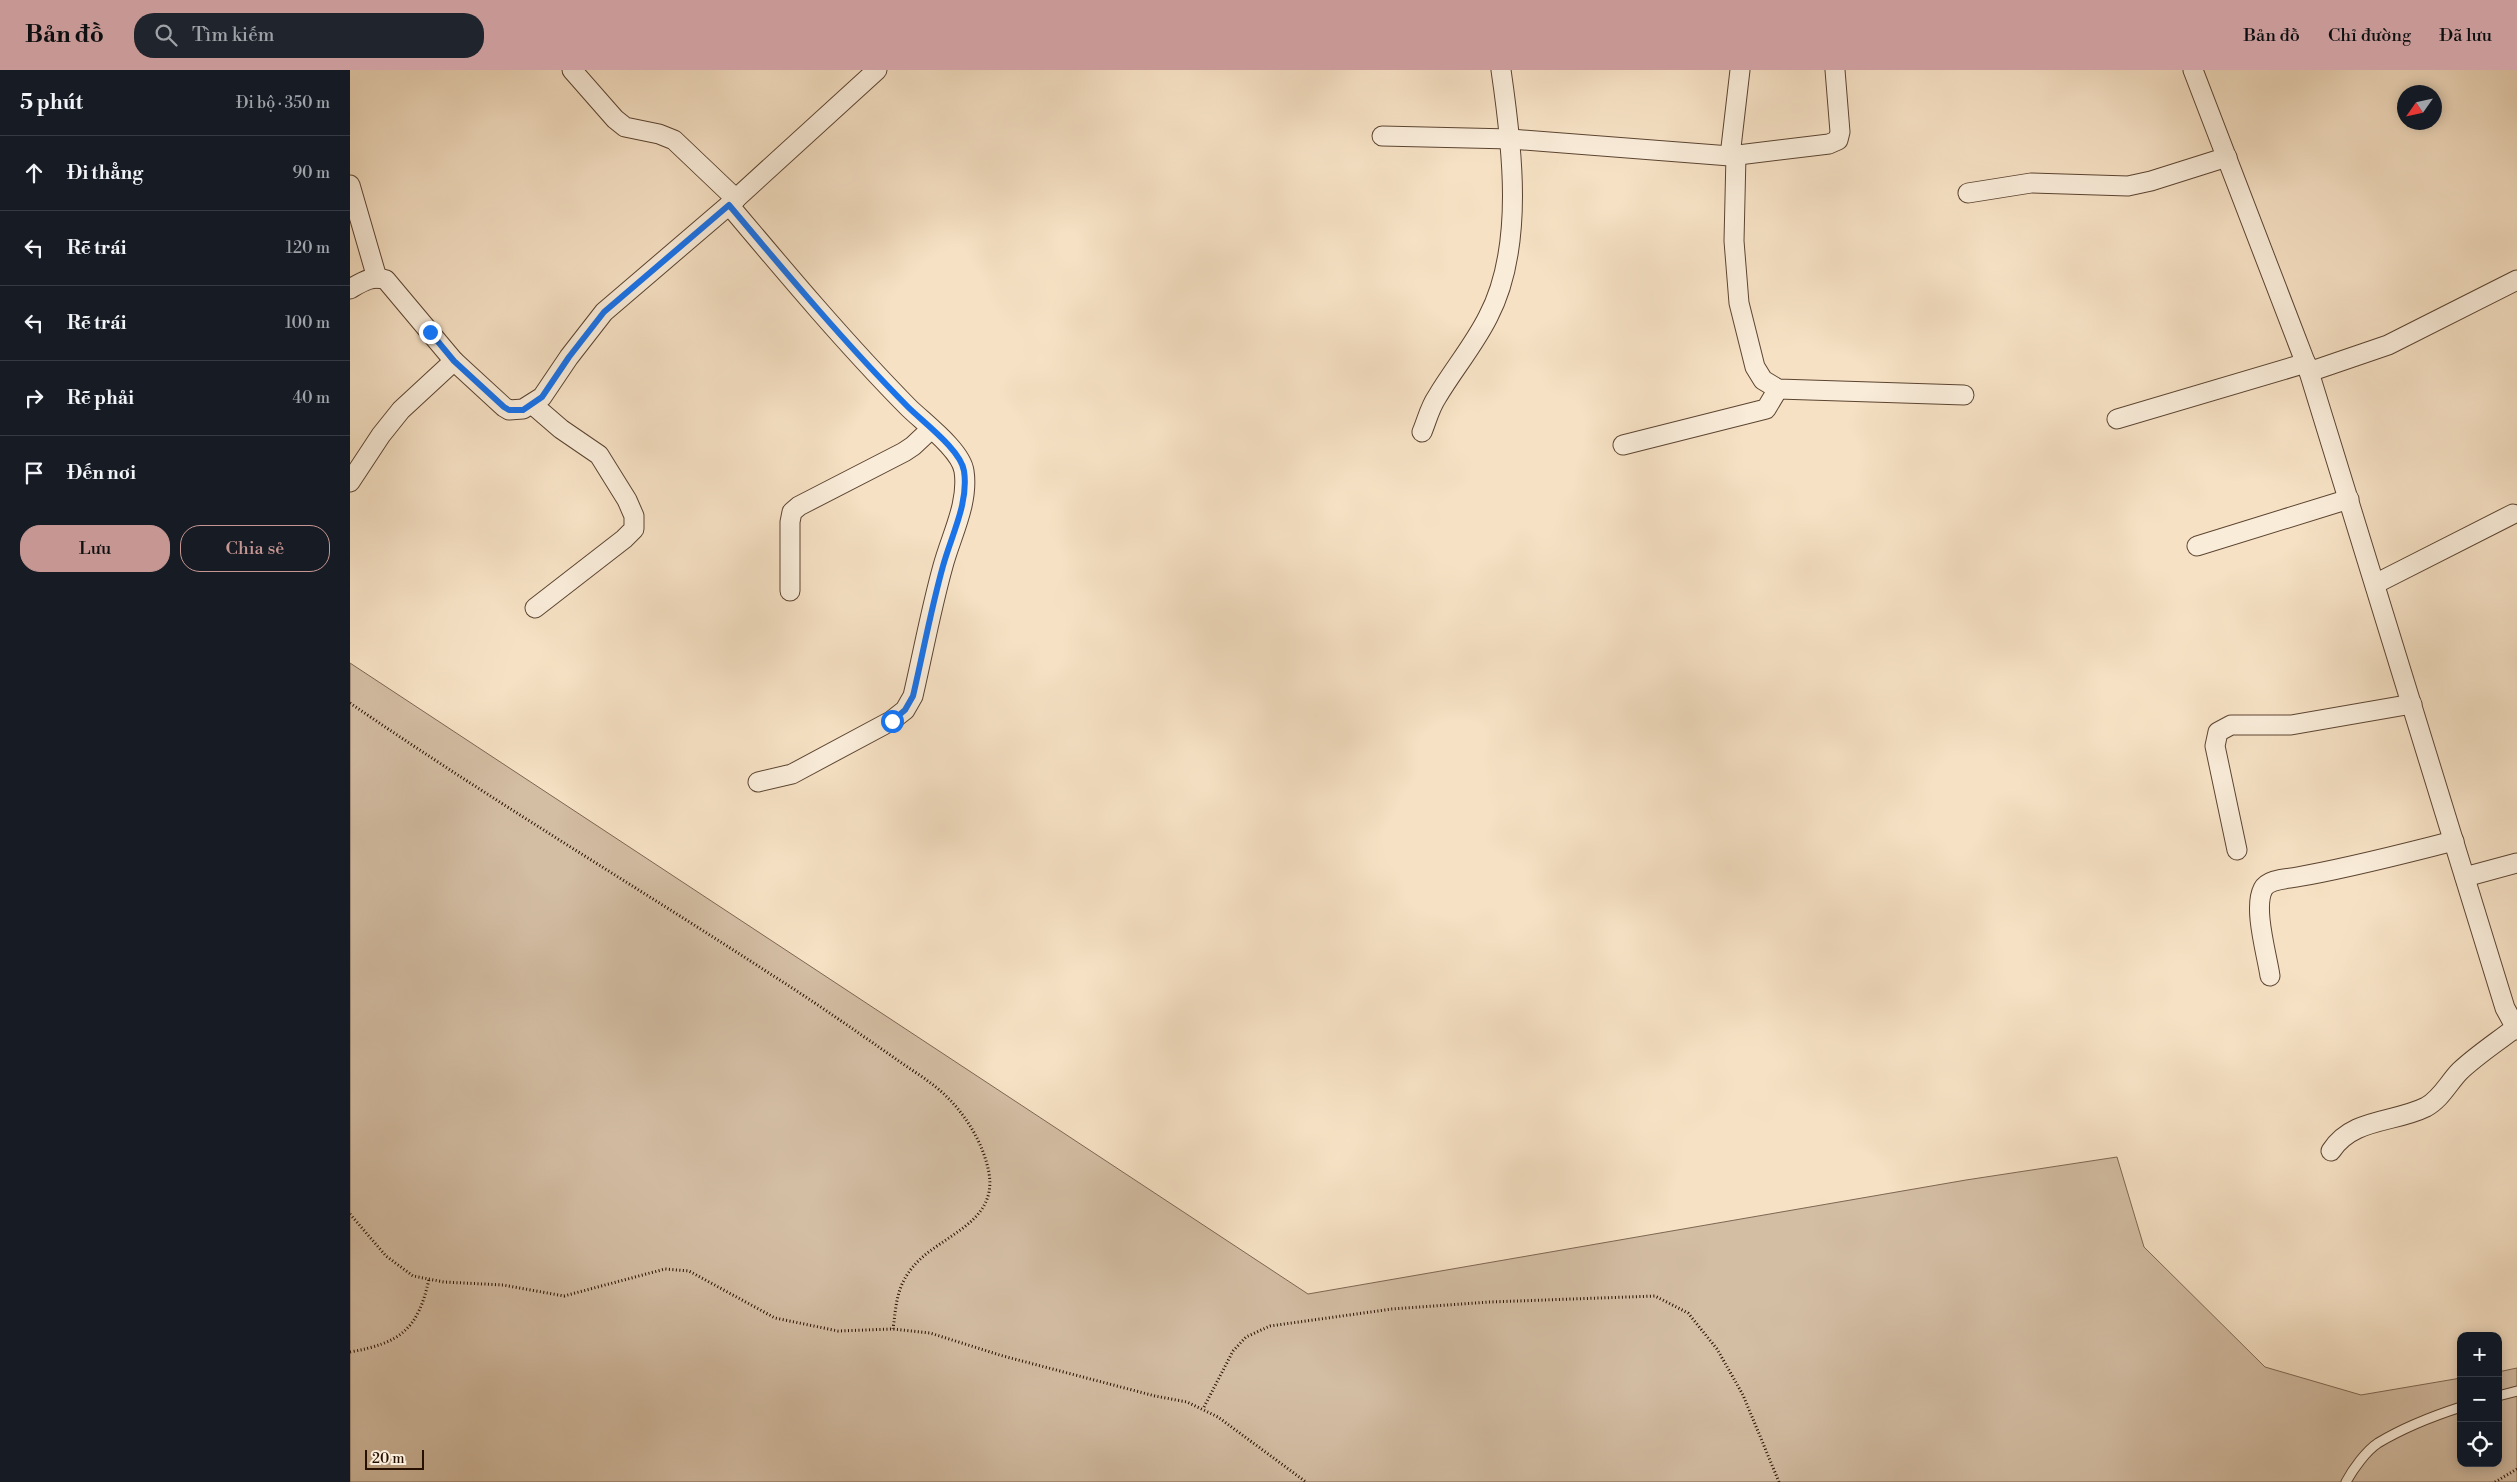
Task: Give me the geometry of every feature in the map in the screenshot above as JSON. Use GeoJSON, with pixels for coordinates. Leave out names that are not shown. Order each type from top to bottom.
{"type":"FeatureCollection","features":[{"type":"Feature","properties":{"kind":"street"},"geometry":{"type":"LineString","coordinates":[[572,70],[615,120],[625,127],[658,134],[674,140],[733,202],[859,358],[960,458],[964,471],[965,494],[943,566],[913,696],[905,710],[892,721],[792,774],[758,782]]}},
{"type":"Feature","properties":{"kind":"street"},"geometry":{"type":"LineString","coordinates":[[350,289],[366,279],[377,278],[386,280],[454,361],[509,410],[523,410],[546,391],[569,357],[604,312],[733,202],[876,70]]}},
{"type":"Feature","properties":{"kind":"street"},"geometry":{"type":"LineString","coordinates":[[1422,432],[1435,398],[1488,317],[1496,297],[1511,240],[1511,139],[1501,70]]}},
{"type":"Feature","properties":{"kind":"street"},"geometry":{"type":"LineString","coordinates":[[1740,70],[1733,156],[1734,241],[1739,303],[1755,367],[1763,380],[1778,389],[1964,395]]}},
{"type":"Feature","properties":{"kind":"street"},"geometry":{"type":"LineString","coordinates":[[1382,136],[1511,139],[1733,156],[1830,144],[1838,140],[1840,132],[1834,70]]}},
{"type":"Feature","properties":{"kind":"street"},"geometry":{"type":"LineString","coordinates":[[2193,70],[2308,368],[2505,1008],[2516,1029],[2469,1062],[2429,1106],[2416,1112],[2367,1124],[2336,1142],[2331,1152]]}},
{"type":"Feature","properties":{"kind":"street"},"geometry":{"type":"LineString","coordinates":[[1968,192],[2032,183],[2128,186],[2226,157]]}},
{"type":"Feature","properties":{"kind":"street"},"geometry":{"type":"LineString","coordinates":[[351,193],[377,278]]}},
{"type":"Feature","properties":{"kind":"street"},"geometry":{"type":"LineString","coordinates":[[2117,419],[2388,345],[2517,280]]}},
{"type":"Feature","properties":{"kind":"street"},"geometry":{"type":"LineString","coordinates":[[350,482],[381,435],[401,410],[454,361]]}},
{"type":"Feature","properties":{"kind":"street"},"geometry":{"type":"LineString","coordinates":[[1623,445],[1766,408],[1778,389]]}},
{"type":"Feature","properties":{"kind":"street"},"geometry":{"type":"LineString","coordinates":[[532,404],[561,429],[599,455],[627,500],[634,516],[634,529],[624,539],[534,608]]}},
{"type":"Feature","properties":{"kind":"street"},"geometry":{"type":"LineString","coordinates":[[790,591],[790,522],[792,512],[799,506],[908,449],[930,430]]}},
{"type":"Feature","properties":{"kind":"street"},"geometry":{"type":"LineString","coordinates":[[2197,546],[2349,499]]}},
{"type":"Feature","properties":{"kind":"street"},"geometry":{"type":"LineString","coordinates":[[2375,584],[2513,514]]}},
{"type":"Feature","properties":{"kind":"street"},"geometry":{"type":"LineString","coordinates":[[2237,850],[2215,746],[2218,732],[2231,725],[2290,725],[2412,704]]}},
{"type":"Feature","properties":{"kind":"street"},"geometry":{"type":"LineString","coordinates":[[2270,976],[2260,912],[2260,895],[2264,887],[2274,881],[2330,871],[2454,841]]}},
{"type":"Feature","properties":{"kind":"street"},"geometry":{"type":"LineString","coordinates":[[2465,877],[2517,863]]}},
{"type":"Feature","properties":{"kind":"lane"},"geometry":{"type":"LineString","coordinates":[[2502,1395],[2517,1391]]}},
{"type":"Feature","properties":{"kind":"lane"},"geometry":{"type":"LineString","coordinates":[[2346,1482],[2377,1444],[2457,1408]]}},
{"type":"Feature","properties":{"kind":"path"},"geometry":{"type":"LineString","coordinates":[[350,703],[493,800],[649,894],[822,1008],[949,1098],[977,1136],[989,1173],[989,1198],[976,1218],[930,1250],[910,1270],[898,1290],[893,1329]]}},
{"type":"Feature","properties":{"kind":"path"},"geometry":{"type":"LineString","coordinates":[[350,1214],[386,1256],[414,1276],[503,1285],[564,1296],[665,1268],[689,1270],[775,1318],[838,1331],[893,1329],[930,1333],[1003,1356],[1155,1396],[1187,1402],[1218,1417],[1306,1482]]}},
{"type":"Feature","properties":{"kind":"path"},"geometry":{"type":"LineString","coordinates":[[350,1352],[377,1347],[398,1338],[416,1319],[429,1279]]}},
{"type":"Feature","properties":{"kind":"path"},"geometry":{"type":"LineString","coordinates":[[1204,1407],[1233,1351],[1246,1338],[1270,1326],[1392,1309],[1490,1302],[1655,1296],[1688,1313],[1717,1349],[1743,1395],[1779,1482]]}},
{"type":"Feature","properties":{"kind":"path"},"geometry":{"type":"LineString","coordinates":[[2495,1482],[2517,1468]]}},
{"type":"Feature","properties":{"kind":"shaded area"},"geometry":{"type":"Polygon","coordinates":[[[350,663],[1308,1294],[1966,1180],[2117,1157],[2144,1247],[2265,1367],[2361,1395],[2457,1379],[2457,1467],[2502,1467],[2502,1371],[2517,1368],[2517,1482],[350,1482],[350,663]]]}},
{"type":"Feature","properties":{"kind":"route"},"geometry":{"type":"LineString","coordinates":[[430,332],[454,361],[504,407],[509,410],[523,410],[542,397],[569,357],[604,312],[647,273],[729,205],[859,358],[960,458],[964,471],[965,494],[943,566],[913,696],[905,710],[892,721]]}}]}
